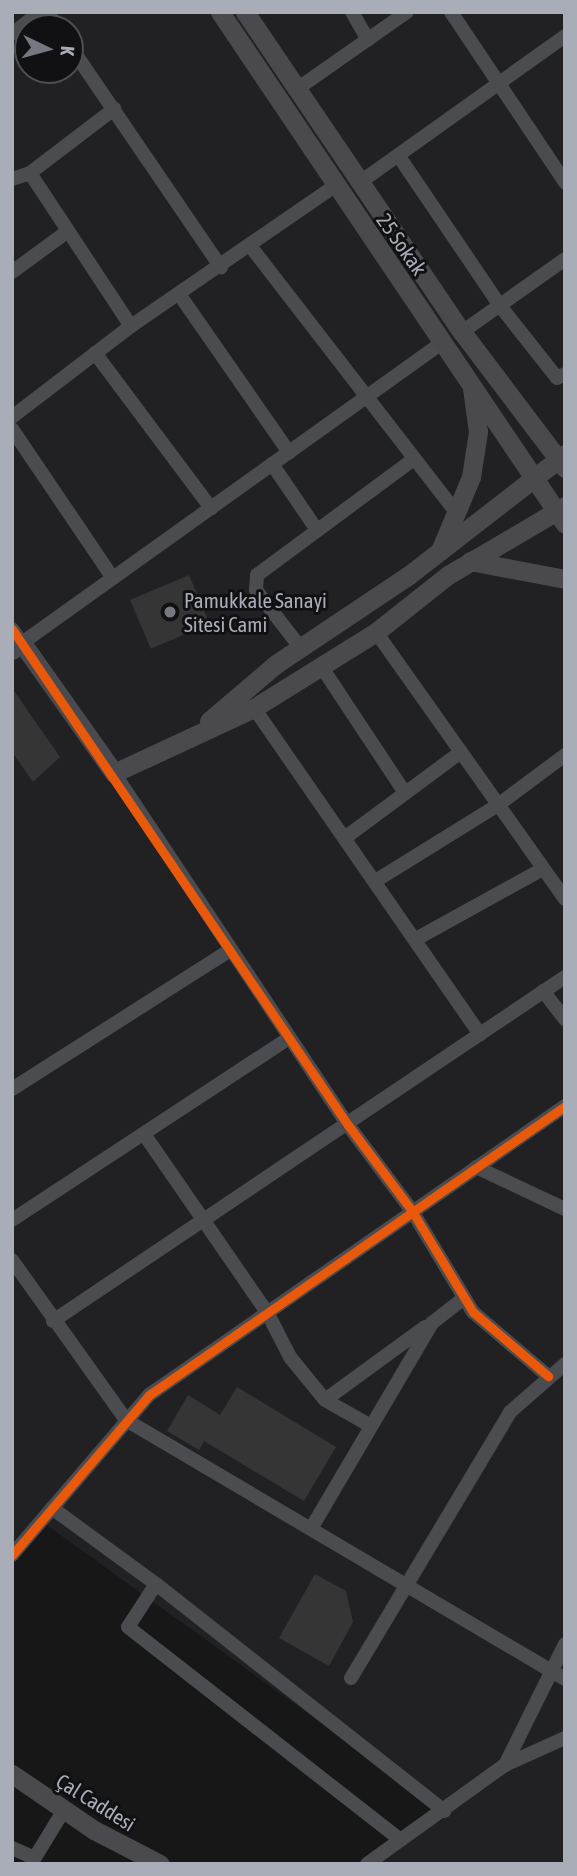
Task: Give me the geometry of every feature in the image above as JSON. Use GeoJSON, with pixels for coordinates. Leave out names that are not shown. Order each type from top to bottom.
{"type":"FeatureCollection","features":[{"type":"Feature","properties":{"kind":"street"},"geometry":{"type":"LineString","coordinates":[[12,34],[40,12]]}},
{"type":"Feature","properties":{"kind":"street","name":"25 Sokak"},"geometry":{"type":"LineString","coordinates":[[220,12],[333,187],[558,511]]}},
{"type":"Feature","properties":{"kind":"street","name":"25 Sokak"},"geometry":{"type":"LineString","coordinates":[[245,12],[462,332],[562,460]]}},
{"type":"Feature","properties":{"kind":"street"},"geometry":{"type":"LineString","coordinates":[[352,12],[368,40]]}},
{"type":"Feature","properties":{"kind":"street"},"geometry":{"type":"LineString","coordinates":[[297,89],[407,12]]}},
{"type":"Feature","properties":{"kind":"street"},"geometry":{"type":"LineString","coordinates":[[451,12],[565,182]]}},
{"type":"Feature","properties":{"kind":"street"},"geometry":{"type":"LineString","coordinates":[[359,183],[565,36]]}},
{"type":"Feature","properties":{"kind":"street"},"geometry":{"type":"LineString","coordinates":[[84,66],[221,267]]}},
{"type":"Feature","properties":{"kind":"street"},"geometry":{"type":"LineString","coordinates":[[12,179],[30,173],[114,109]]}},
{"type":"Feature","properties":{"kind":"street"},"geometry":{"type":"LineString","coordinates":[[398,155],[501,307],[557,378],[565,374]]}},
{"type":"Feature","properties":{"kind":"street"},"geometry":{"type":"LineString","coordinates":[[30,173],[131,326]]}},
{"type":"Feature","properties":{"kind":"street"},"geometry":{"type":"LineString","coordinates":[[12,417],[131,326],[251,247],[333,187]]}},
{"type":"Feature","properties":{"kind":"street"},"geometry":{"type":"LineString","coordinates":[[12,272],[68,231]]}},
{"type":"Feature","properties":{"kind":"street"},"geometry":{"type":"LineString","coordinates":[[251,247],[456,512]]}},
{"type":"Feature","properties":{"kind":"street"},"geometry":{"type":"LineString","coordinates":[[462,332],[501,307],[565,259]]}},
{"type":"Feature","properties":{"kind":"street"},"geometry":{"type":"LineString","coordinates":[[179,294],[289,452]]}},
{"type":"Feature","properties":{"kind":"street"},"geometry":{"type":"LineString","coordinates":[[443,342],[113,578],[15,641],[114,772],[348,1125],[412,1211],[464,1298],[516,1353],[548,1376]]}},
{"type":"Feature","properties":{"kind":"street"},"geometry":{"type":"LineString","coordinates":[[95,353],[211,508]]}},
{"type":"Feature","properties":{"kind":"street"},"geometry":{"type":"LineString","coordinates":[[440,551],[471,477],[478,432],[472,384]]}},
{"type":"Feature","properties":{"kind":"street"},"geometry":{"type":"LineString","coordinates":[[12,429],[113,578]]}},
{"type":"Feature","properties":{"kind":"street"},"geometry":{"type":"LineString","coordinates":[[300,648],[254,582],[260,572],[414,459]]}},
{"type":"Feature","properties":{"kind":"street"},"geometry":{"type":"LineString","coordinates":[[195,733],[300,648],[440,551],[531,475],[562,460]]}},
{"type":"Feature","properties":{"kind":"street"},"geometry":{"type":"LineString","coordinates":[[272,464],[317,530]]}},
{"type":"Feature","properties":{"kind":"street"},"geometry":{"type":"LineString","coordinates":[[114,772],[254,708],[376,632],[470,561],[558,511]]}},
{"type":"Feature","properties":{"kind":"street"},"geometry":{"type":"LineString","coordinates":[[470,561],[565,579]]}},
{"type":"Feature","properties":{"kind":"street"},"geometry":{"type":"LineString","coordinates":[[376,632],[565,899]]}},
{"type":"Feature","properties":{"kind":"street"},"geometry":{"type":"LineString","coordinates":[[321,666],[405,793]]}},
{"type":"Feature","properties":{"kind":"street"},"geometry":{"type":"LineString","coordinates":[[254,708],[377,880],[480,1034]]}},
{"type":"Feature","properties":{"kind":"street"},"geometry":{"type":"LineString","coordinates":[[346,837],[461,752]]}},
{"type":"Feature","properties":{"kind":"street"},"geometry":{"type":"LineString","coordinates":[[377,880],[498,805],[565,755]]}},
{"type":"Feature","properties":{"kind":"street"},"geometry":{"type":"LineString","coordinates":[[416,939],[543,869]]}},
{"type":"Feature","properties":{"kind":"street"},"geometry":{"type":"LineString","coordinates":[[12,1089],[230,950]]}},
{"type":"Feature","properties":{"kind":"street"},"geometry":{"type":"LineString","coordinates":[[53,1321],[565,977]]}},
{"type":"Feature","properties":{"kind":"street"},"geometry":{"type":"LineString","coordinates":[[543,991],[565,1019]]}},
{"type":"Feature","properties":{"kind":"street"},"geometry":{"type":"LineString","coordinates":[[12,1220],[289,1038]]}},
{"type":"Feature","properties":{"kind":"street"},"geometry":{"type":"LineString","coordinates":[[12,1555],[149,1395],[565,1106]]}},
{"type":"Feature","properties":{"kind":"street"},"geometry":{"type":"LineString","coordinates":[[144,1134],[267,1312],[290,1357],[325,1399],[369,1425]]}},
{"type":"Feature","properties":{"kind":"street"},"geometry":{"type":"LineString","coordinates":[[476,1167],[565,1209]]}},
{"type":"Feature","properties":{"kind":"street"},"geometry":{"type":"LineString","coordinates":[[12,1261],[126,1420],[312,1527],[565,1679]]}},
{"type":"Feature","properties":{"kind":"street"},"geometry":{"type":"LineString","coordinates":[[325,1399],[464,1298]]}},
{"type":"Feature","properties":{"kind":"street"},"geometry":{"type":"LineString","coordinates":[[312,1527],[369,1425],[432,1322]]}},
{"type":"Feature","properties":{"kind":"street"},"geometry":{"type":"LineString","coordinates":[[351,1678],[405,1582],[510,1412],[548,1376],[565,1364]]}},
{"type":"Feature","properties":{"kind":"street"},"geometry":{"type":"LineString","coordinates":[[52,1508],[156,1584],[443,1811]]}},
{"type":"Feature","properties":{"kind":"street"},"geometry":{"type":"LineString","coordinates":[[156,1584],[128,1628],[401,1840]]}},
{"type":"Feature","properties":{"kind":"street"},"geometry":{"type":"LineString","coordinates":[[505,1765],[550,1668],[565,1644]]}},
{"type":"Feature","properties":{"kind":"street"},"geometry":{"type":"LineString","coordinates":[[367,1864],[505,1765],[565,1738]]}},
{"type":"Feature","properties":{"kind":"street","name":"Çal Caddesi"},"geometry":{"type":"LineString","coordinates":[[12,1774],[64,1810],[160,1864]]}},
{"type":"Feature","properties":{"kind":"street"},"geometry":{"type":"LineString","coordinates":[[12,1848],[33,1861],[64,1810]]}},
{"type":"Feature","properties":{"kind":"shaded area"},"geometry":{"type":"Polygon","coordinates":[[[12,12],[565,12],[565,1864],[367,1864],[443,1811],[41,1521],[12,1555],[12,12]]]}},
{"type":"Feature","properties":{"kind":"building","name":"Pamukkale Sanayi Sitesi Cami"},"geometry":{"type":"Polygon","coordinates":[[[189,575],[210,624],[151,649],[130,600],[189,575]]]}},
{"type":"Feature","properties":{"kind":"building"},"geometry":{"type":"Polygon","coordinates":[[[12,688],[60,757],[33,782],[12,752],[12,688]]]}},
{"type":"Feature","properties":{"kind":"building"},"geometry":{"type":"Polygon","coordinates":[[[237,1387],[336,1447],[304,1501],[204,1441],[199,1450],[167,1431],[188,1395],[220,1415],[237,1387]]]}},
{"type":"Feature","properties":{"kind":"building"},"geometry":{"type":"Polygon","coordinates":[[[315,1574],[346,1591],[353,1622],[329,1666],[279,1638],[315,1574]]]}},
{"type":"Feature","properties":{"kind":"cycle path"},"geometry":{"type":"LineString","coordinates":[[12,629],[348,1125],[412,1211],[473,1312],[548,1376]]}},
{"type":"Feature","properties":{"kind":"cycle path"},"geometry":{"type":"LineString","coordinates":[[12,1555],[149,1395],[565,1106]]}},
{"type":"Feature","properties":{"kind":"place","name":"Pamukkale Sanayi Sitesi Cami"},"geometry":{"type":"Point","coordinates":[170,612]}}]}
